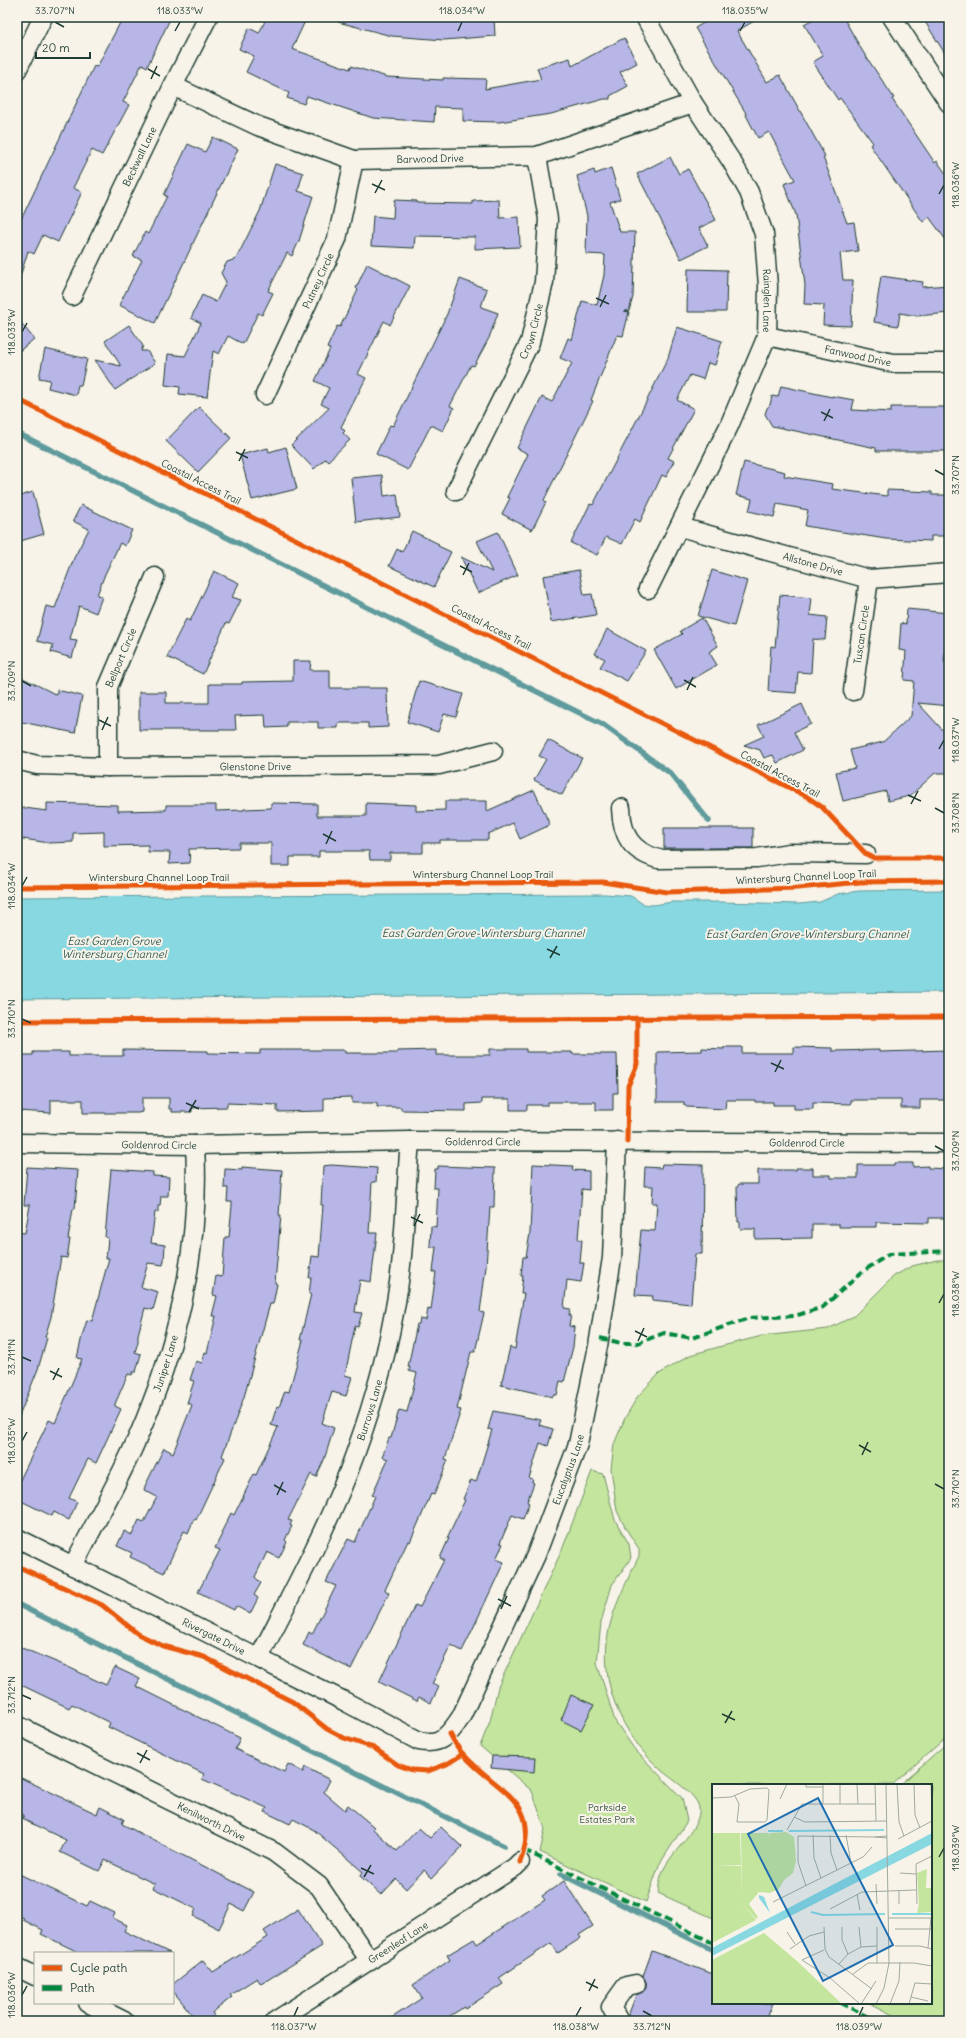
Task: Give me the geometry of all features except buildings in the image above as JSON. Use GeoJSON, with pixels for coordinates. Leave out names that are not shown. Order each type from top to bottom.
{"type":"FeatureCollection","features":[{"type":"Feature","properties":{"kind":"street"},"geometry":{"type":"LineString","coordinates":[[17,70],[43,17]]}},
{"type":"Feature","properties":{"kind":"street","name":"Beckwall Lane"},"geometry":{"type":"LineString","coordinates":[[72,296],[173,86],[208,17]]}},
{"type":"Feature","properties":{"kind":"street","name":"Rainglen Lane"},"geometry":{"type":"LineString","coordinates":[[645,17],[693,103],[732,162],[749,192],[764,234],[768,286],[767,336],[729,426],[648,589]]}},
{"type":"Feature","properties":{"kind":"street"},"geometry":{"type":"LineString","coordinates":[[892,17],[949,103]]}},
{"type":"Feature","properties":{"kind":"street","name":"Barwood Drive"},"geometry":{"type":"LineString","coordinates":[[173,86],[258,126],[354,160],[537,156],[693,103]]}},
{"type":"Feature","properties":{"kind":"street","name":"Crown Circle"},"geometry":{"type":"LineString","coordinates":[[456,491],[530,342],[544,282],[548,219],[537,156]]}},
{"type":"Feature","properties":{"kind":"street","name":"Putney Circle"},"geometry":{"type":"LineString","coordinates":[[265,395],[337,239],[354,160]]}},
{"type":"Feature","properties":{"kind":"street","name":"Fanwood Drive"},"geometry":{"type":"LineString","coordinates":[[767,336],[893,363],[949,363]]}},
{"type":"Feature","properties":{"kind":"street","name":"Allstone Drive"},"geometry":{"type":"LineString","coordinates":[[680,527],[869,579],[949,573]]}},
{"type":"Feature","properties":{"kind":"street","name":"Bellport Circle"},"geometry":{"type":"LineString","coordinates":[[108,767],[108,687],[155,576]]}},
{"type":"Feature","properties":{"kind":"street","name":"Tuscan Circle"},"geometry":{"type":"LineString","coordinates":[[853,691],[869,579]]}},
{"type":"Feature","properties":{"kind":"street","name":"Glenstone Drive"},"geometry":{"type":"LineString","coordinates":[[17,760],[37,766],[108,767],[439,765],[493,751]]}},
{"type":"Feature","properties":{"kind":"street"},"geometry":{"type":"LineString","coordinates":[[621,808],[622,821],[626,836],[634,846],[645,855],[658,859],[757,858],[789,853],[866,854]]}},
{"type":"Feature","properties":{"kind":"street","name":"Goldenrod Circle"},"geometry":{"type":"LineString","coordinates":[[17,1143],[195,1145],[410,1141],[617,1141],[949,1143]]}},
{"type":"Feature","properties":{"kind":"street","name":"Burrows Lane"},"geometry":{"type":"LineString","coordinates":[[259,1658],[315,1547],[342,1486],[371,1405],[386,1348],[396,1297],[403,1238],[410,1141]]}},
{"type":"Feature","properties":{"kind":"street","name":"Eucalyptus Lane"},"geometry":{"type":"LineString","coordinates":[[410,1736],[424,1742],[440,1740],[450,1734],[461,1717],[536,1555],[573,1458],[588,1401],[612,1258],[617,1141]]}},
{"type":"Feature","properties":{"kind":"street","name":"Juniper Lane"},"geometry":{"type":"LineString","coordinates":[[73,1566],[128,1457],[151,1406],[166,1365],[188,1276],[197,1178],[195,1145]]}},
{"type":"Feature","properties":{"kind":"street","name":"Rivergate Drive"},"geometry":{"type":"LineString","coordinates":[[17,1538],[395,1726],[410,1736]]}},
{"type":"Feature","properties":{"kind":"street","name":"Kenilworth Drive"},"geometry":{"type":"LineString","coordinates":[[17,1725],[274,1852],[319,1886],[370,1961]]}},
{"type":"Feature","properties":{"kind":"street","name":"Greenleaf Lane"},"geometry":{"type":"LineString","coordinates":[[275,2021],[515,1867],[520,1862]]}},
{"type":"Feature","properties":{"kind":"street"},"geometry":{"type":"LineString","coordinates":[[17,1967],[34,1976]]}},
{"type":"Feature","properties":{"kind":"street"},"geometry":{"type":"LineString","coordinates":[[619,2021],[610,2007],[626,1986],[636,1984]]}},
{"type":"Feature","properties":{"kind":"street"},"geometry":{"type":"LineString","coordinates":[[90,2004],[124,2021]]}},
{"type":"Feature","properties":{"kind":"green space"},"geometry":{"type":"Polygon","coordinates":[[[937,1260],[949,1260],[949,1735],[893,1784],[712,1784],[712,1918],[658,1893],[663,1870],[692,1830],[699,1815],[699,1808],[694,1797],[661,1770],[634,1740],[624,1724],[610,1687],[606,1649],[609,1629],[618,1601],[639,1556],[639,1549],[626,1529],[617,1511],[611,1469],[614,1444],[625,1418],[638,1396],[659,1374],[690,1355],[762,1336],[828,1329],[854,1316],[894,1276],[912,1266],[937,1260]]]}},
{"type":"Feature","properties":{"kind":"green space","name":"Parkside Estates Park"},"geometry":{"type":"Polygon","coordinates":[[[592,1471],[603,1474],[615,1520],[629,1544],[631,1558],[612,1585],[601,1622],[597,1663],[615,1721],[635,1750],[682,1798],[687,1821],[659,1865],[646,1902],[540,1852],[545,1829],[532,1791],[480,1746],[490,1721],[498,1687],[562,1550],[592,1471]]]}},
{"type":"Feature","properties":{"kind":"green space"},"geometry":{"type":"Polygon","coordinates":[[[949,1741],[949,2021],[905,2021],[871,2004],[932,2004],[932,1784],[901,1784],[949,1741]]]}},
{"type":"Feature","properties":{"kind":"water","name":"East Garden Grove Wintersburg Channel"},"geometry":{"type":"Polygon","coordinates":[[[949,890],[949,992],[17,999],[17,897],[606,894],[631,896],[643,904],[654,905],[672,902],[799,904],[820,902],[838,894],[859,891],[949,890]]]}},
{"type":"Feature","properties":{"kind":"waterway"},"geometry":{"type":"LineString","coordinates":[[17,433],[602,724],[670,773],[709,821]]}},
{"type":"Feature","properties":{"kind":"waterway"},"geometry":{"type":"LineString","coordinates":[[17,1604],[504,1846]]}},
{"type":"Feature","properties":{"kind":"waterway"},"geometry":{"type":"LineString","coordinates":[[561,1874],[712,1950]]}},
{"type":"Feature","properties":{"kind":"marked path"},"geometry":{"type":"LineString","coordinates":[[600,1338],[621,1343],[638,1343],[664,1333],[692,1338],[749,1318],[795,1316],[823,1307],[862,1272],[889,1254],[949,1251]]}},
{"type":"Feature","properties":{"kind":"marked path"},"geometry":{"type":"LineString","coordinates":[[524,1850],[712,1943]]}},
{"type":"Feature","properties":{"kind":"marked path"},"geometry":{"type":"LineString","coordinates":[[842,2004],[878,2021]]}},
{"type":"Feature","properties":{"kind":"cycle path","name":"Coastal Access Trail"},"geometry":{"type":"LineString","coordinates":[[17,399],[806,796],[822,807],[866,854],[874,858],[949,858]]}},
{"type":"Feature","properties":{"kind":"cycle path","name":"Wintersburg Channel Loop Trail"},"geometry":{"type":"LineString","coordinates":[[17,887],[603,882],[667,892],[798,888],[860,882],[949,881]]}},
{"type":"Feature","properties":{"kind":"cycle path"},"geometry":{"type":"LineString","coordinates":[[17,1021],[949,1017]]}},
{"type":"Feature","properties":{"kind":"cycle path"},"geometry":{"type":"LineString","coordinates":[[627,1142],[628,1086],[637,1064],[637,1018]]}},
{"type":"Feature","properties":{"kind":"cycle path"},"geometry":{"type":"LineString","coordinates":[[17,1566],[102,1605],[138,1634],[163,1646],[204,1657],[293,1702],[327,1729],[344,1738],[374,1748],[398,1765],[412,1770],[428,1771],[447,1764],[463,1754]]}},
{"type":"Feature","properties":{"kind":"cycle path"},"geometry":{"type":"LineString","coordinates":[[450,1734],[463,1754],[513,1799],[521,1811],[526,1824],[526,1841],[520,1862]]}},
{"type":"Feature","properties":{"kind":"water label","name":"East Garden Grove-Wintersburg Channel"},"geometry":{"type":"Point","coordinates":[483,933]}},
{"type":"Feature","properties":{"kind":"water label","name":"East Garden Grove-Wintersburg Channel"},"geometry":{"type":"Point","coordinates":[807,934]}}]}
